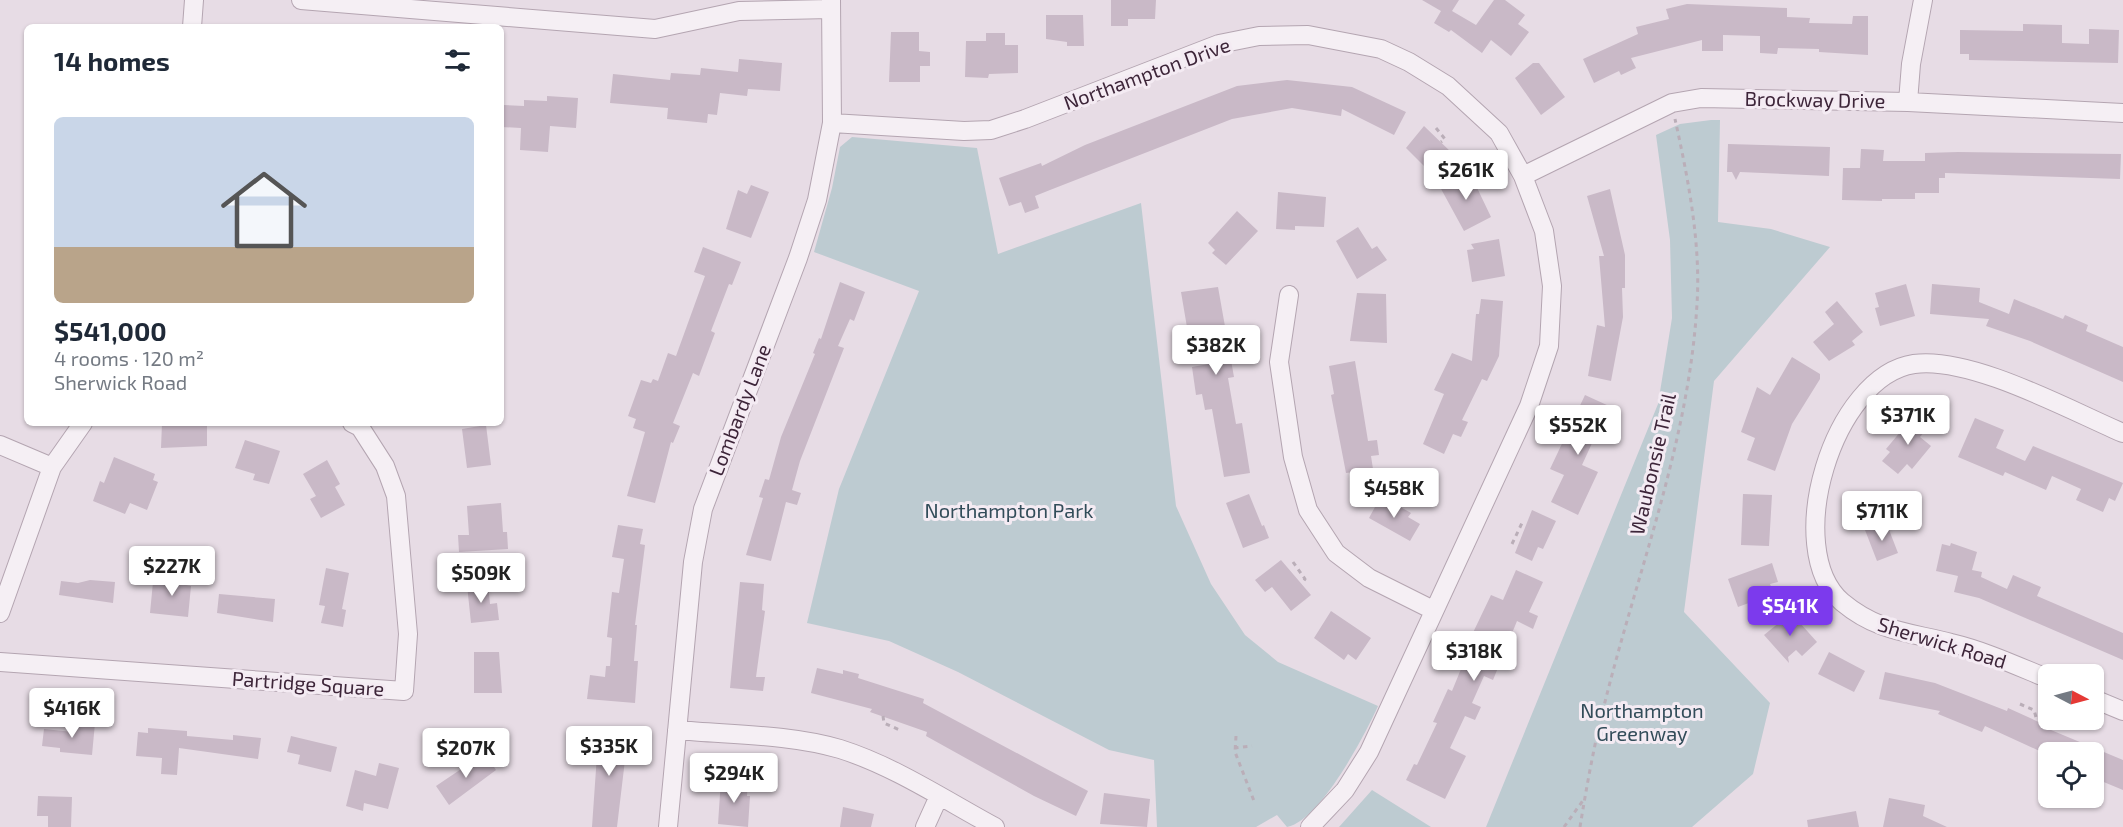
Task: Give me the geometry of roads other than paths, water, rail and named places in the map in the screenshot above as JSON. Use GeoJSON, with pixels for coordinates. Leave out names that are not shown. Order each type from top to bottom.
{"type":"FeatureCollection","features":[{"type":"Feature","properties":{"kind":"street"},"geometry":{"type":"LineString","coordinates":[[192,24],[194,0]]}},
{"type":"Feature","properties":{"kind":"street"},"geometry":{"type":"LineString","coordinates":[[301,0],[655,28],[739,11],[830,4]]}},
{"type":"Feature","properties":{"kind":"street"},"geometry":{"type":"LineString","coordinates":[[1908,102],[1912,53],[1923,0]]}},
{"type":"Feature","properties":{"kind":"street","name":"Lombardy Lane"},"geometry":{"type":"LineString","coordinates":[[668,827],[693,561],[703,509],[798,258],[817,200],[832,123],[830,4]]}},
{"type":"Feature","properties":{"kind":"street","name":"Northampton Drive"},"geometry":{"type":"LineString","coordinates":[[832,123],[964,131],[991,130],[1219,44],[1259,36],[1308,35],[1381,49],[1430,74],[1472,106],[1499,133],[1523,176],[1546,242],[1552,286],[1549,346],[1529,406],[1369,752],[1345,790],[1310,827]]}},
{"type":"Feature","properties":{"kind":"street","name":"Brockway Drive"},"geometry":{"type":"LineString","coordinates":[[1523,176],[1672,103],[1736,98],[1908,102],[2123,113]]}},
{"type":"Feature","properties":{"kind":"street"},"geometry":{"type":"LineString","coordinates":[[1289,295],[1279,362],[1293,457],[1308,510],[1336,553],[1369,578],[1433,610]]}},
{"type":"Feature","properties":{"kind":"street","name":"Sherwick Road"},"geometry":{"type":"LineString","coordinates":[[2038,674],[2005,660],[1952,643],[1878,626],[1842,602],[1826,584],[1816,556],[1814,530],[1823,472],[1842,427],[1866,391],[1887,374],[1911,364],[1936,362],[1976,372],[2123,433]]}},
{"type":"Feature","properties":{"kind":"street"},"geometry":{"type":"LineString","coordinates":[[0,614],[52,467],[81,426]]}},
{"type":"Feature","properties":{"kind":"street","name":"Partridge Square"},"geometry":{"type":"LineString","coordinates":[[0,662],[404,691],[408,634],[396,496],[385,466],[358,426]]}},
{"type":"Feature","properties":{"kind":"street"},"geometry":{"type":"LineString","coordinates":[[0,445],[52,467]]}},
{"type":"Feature","properties":{"kind":"street"},"geometry":{"type":"LineString","coordinates":[[2104,703],[2123,711]]}},
{"type":"Feature","properties":{"kind":"street"},"geometry":{"type":"LineString","coordinates":[[677,730],[812,743],[840,750],[875,762],[995,827]]}},
{"type":"Feature","properties":{"kind":"street"},"geometry":{"type":"LineString","coordinates":[[925,827],[939,796]]}},
{"type":"Feature","properties":{"kind":"park label","name":"Northampton Park"},"geometry":{"type":"Point","coordinates":[1009,511]}},
{"type":"Feature","properties":{"kind":"park label","name":"Northampton Greenway"},"geometry":{"type":"Point","coordinates":[1642,722]}}]}
